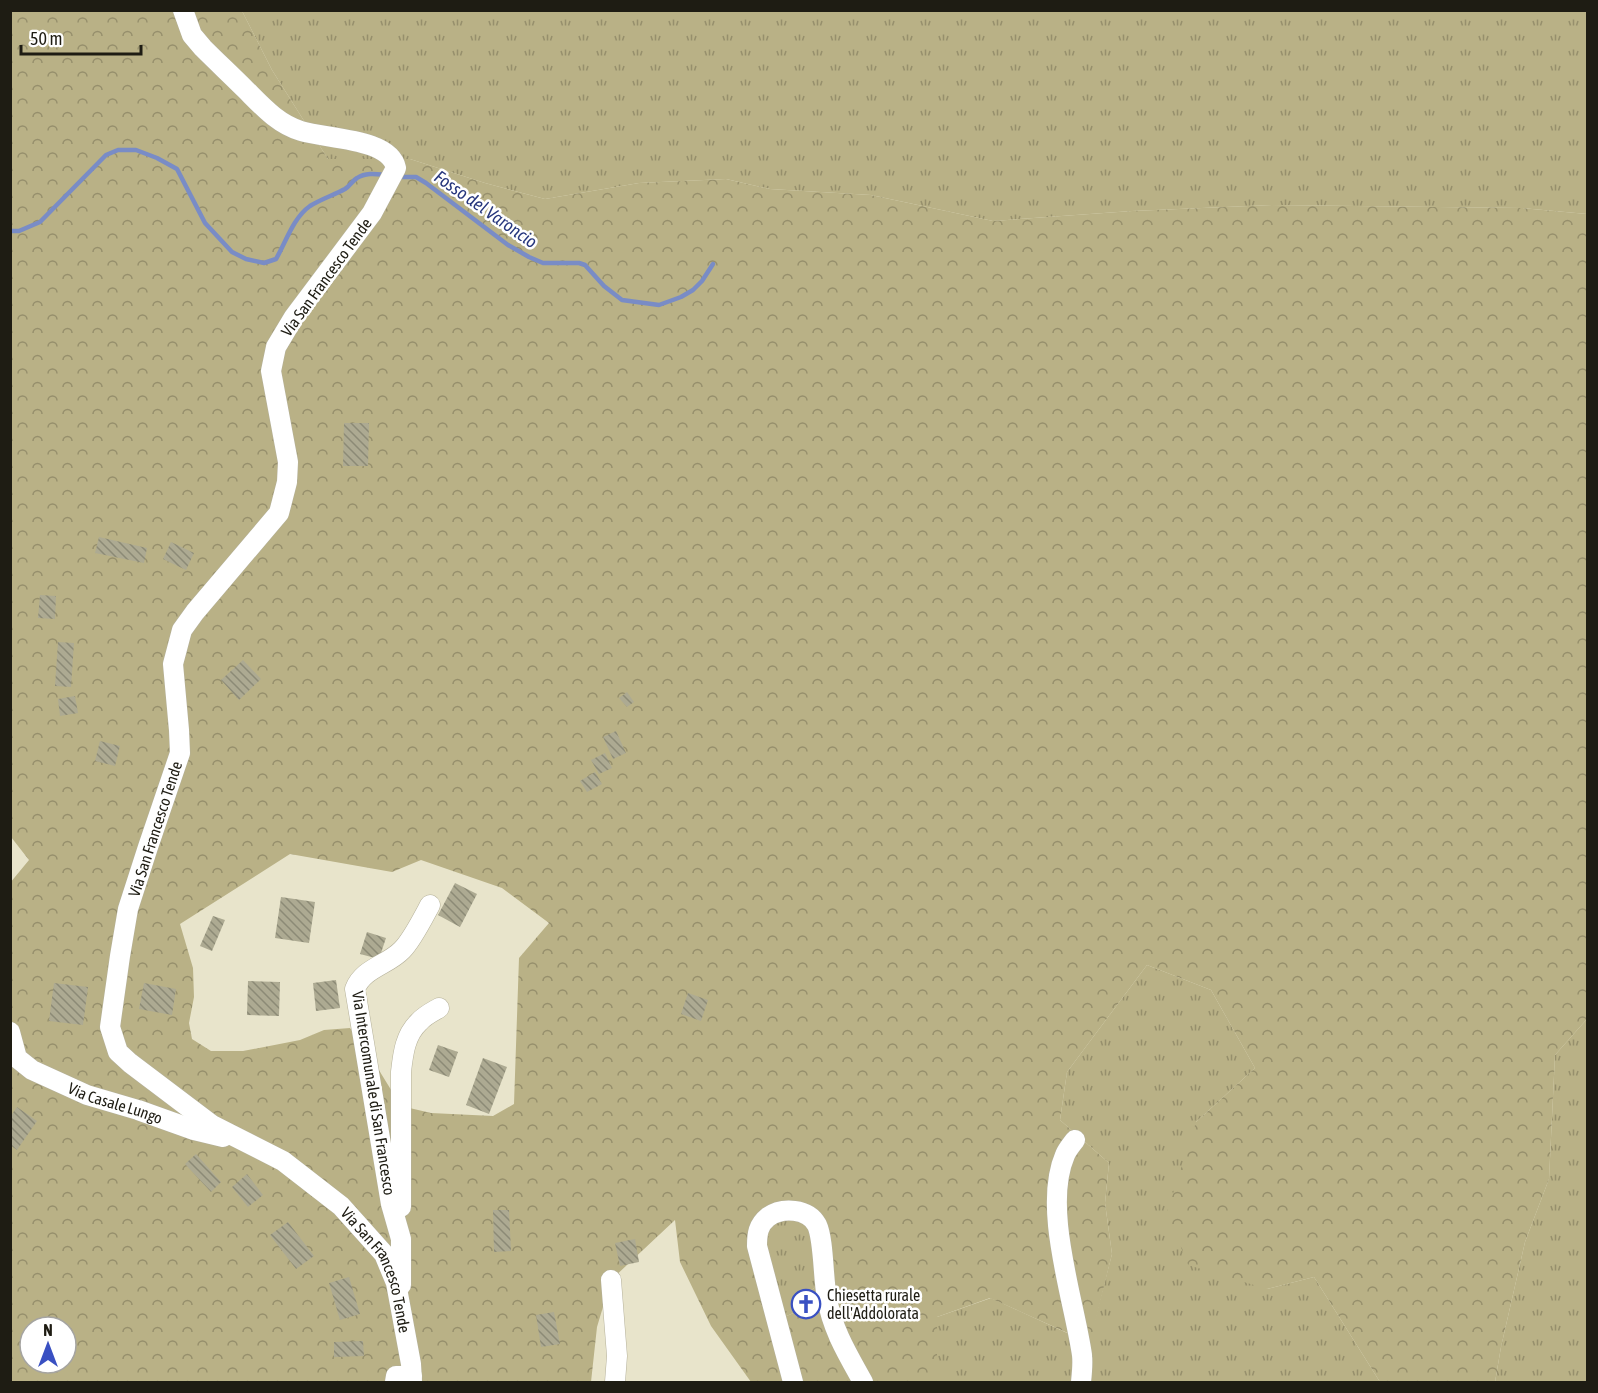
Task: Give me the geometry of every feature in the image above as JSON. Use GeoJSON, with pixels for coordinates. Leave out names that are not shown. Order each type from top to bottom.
{"type":"FeatureCollection","features":[{"type":"Feature","properties":{"kind":"street","name":"Via San Francesco Tende"},"geometry":{"type":"LineString","coordinates":[[183,10],[192,35],[203,48],[279,120],[302,131],[361,142],[374,147],[387,154],[394,161],[396,168],[372,213],[294,317],[276,346],[271,371],[288,462],[287,482],[279,513],[182,630],[173,664],[180,753],[129,909],[110,1027],[118,1052],[130,1063],[212,1125],[283,1161],[341,1206],[384,1254],[396,1283],[402,1312],[411,1364],[406,1380]]}},
{"type":"Feature","properties":{"kind":"street","name":"Via Intercomunale di San Francesco"},"geometry":{"type":"LineString","coordinates":[[402,1312],[401,1239],[391,1204],[355,989],[364,975],[404,949],[430,905]]}},
{"type":"Feature","properties":{"kind":"street"},"geometry":{"type":"LineString","coordinates":[[401,1239],[403,1050],[409,1035],[419,1022],[439,1008]]}},
{"type":"Feature","properties":{"kind":"street","name":"Via Casale Lungo"},"geometry":{"type":"LineString","coordinates":[[10,1032],[17,1058],[32,1070],[87,1095],[194,1130],[248,1143]]}},
{"type":"Feature","properties":{"kind":"street"},"geometry":{"type":"LineString","coordinates":[[1075,1140],[1065,1155],[1062,1166],[1057,1208],[1062,1252],[1082,1356],[1081,1383]]}},
{"type":"Feature","properties":{"kind":"street"},"geometry":{"type":"LineString","coordinates":[[793,1383],[757,1246],[760,1224],[769,1216],[788,1210],[805,1214],[816,1224],[820,1239],[827,1301],[832,1320],[863,1383]]}},
{"type":"Feature","properties":{"kind":"street"},"geometry":{"type":"LineString","coordinates":[[611,1280],[617,1356],[615,1383]]}},
{"type":"Feature","properties":{"kind":"green space"},"geometry":{"type":"Polygon","coordinates":[[[11,11],[242,11],[272,70],[328,159],[410,159],[545,199],[639,183],[726,179],[770,189],[871,195],[993,221],[1132,211],[1272,205],[1522,208],[1587,214],[1587,1019],[1555,1055],[1549,1179],[1525,1242],[1495,1382],[1380,1382],[1314,1277],[1267,1289],[1188,1265],[1167,1212],[1196,1122],[1255,1068],[1211,990],[1147,965],[1067,1072],[1060,1120],[1109,1163],[1105,1203],[1112,1254],[1090,1343],[990,1298],[937,1317],[937,1382],[751,1382],[711,1326],[680,1262],[675,1220],[611,1280],[597,1327],[591,1382],[11,1382],[10,883],[29,860],[11,837],[11,11]],[[290,854],[180,924],[193,968],[194,997],[189,1023],[192,1039],[211,1051],[243,1051],[300,1040],[324,1030],[350,1028],[401,1106],[431,1113],[493,1116],[514,1104],[519,958],[549,923],[502,888],[421,860],[392,872],[290,854]],[[780,1219],[769,1229],[765,1249],[782,1318],[798,1311],[798,1297],[819,1285],[816,1249],[811,1232],[800,1221],[780,1219]]]}},
{"type":"Feature","properties":{"kind":"green space"},"geometry":{"type":"Polygon","coordinates":[[[242,11],[1587,11],[1587,214],[1522,208],[1272,205],[1132,211],[993,221],[871,195],[770,189],[726,179],[639,183],[545,199],[410,159],[328,159],[272,70],[242,11]]]}},
{"type":"Feature","properties":{"kind":"green space"},"geometry":{"type":"Polygon","coordinates":[[[1147,965],[1211,990],[1255,1068],[1196,1122],[1267,1289],[1314,1277],[1380,1382],[937,1382],[937,1317],[991,1298],[1089,1343],[1112,1254],[1105,1203],[1109,1163],[1060,1120],[1067,1072],[1147,965]]]}},
{"type":"Feature","properties":{"kind":"green space"},"geometry":{"type":"Polygon","coordinates":[[[1587,1019],[1587,1382],[1495,1382],[1525,1242],[1549,1179],[1555,1055],[1587,1019]]]}},
{"type":"Feature","properties":{"kind":"green space"},"geometry":{"type":"Polygon","coordinates":[[[780,1219],[803,1223],[813,1234],[819,1285],[798,1297],[798,1311],[782,1318],[765,1249],[769,1229],[780,1219]]]}},
{"type":"Feature","properties":{"kind":"building"},"geometry":{"type":"Polygon","coordinates":[[[344,423],[369,423],[368,466],[343,466],[344,423]]]}},
{"type":"Feature","properties":{"kind":"building"},"geometry":{"type":"Polygon","coordinates":[[[99,537],[147,548],[144,563],[95,553],[99,537]]]}},
{"type":"Feature","properties":{"kind":"building"},"geometry":{"type":"Polygon","coordinates":[[[171,542],[194,553],[186,570],[163,559],[171,542]]]}},
{"type":"Feature","properties":{"kind":"building"},"geometry":{"type":"Polygon","coordinates":[[[40,595],[56,596],[55,619],[38,618],[40,595]]]}},
{"type":"Feature","properties":{"kind":"building"},"geometry":{"type":"Polygon","coordinates":[[[58,642],[74,643],[71,687],[55,686],[58,642]]]}},
{"type":"Feature","properties":{"kind":"building"},"geometry":{"type":"Polygon","coordinates":[[[243,660],[261,679],[239,700],[221,680],[243,660]]]}},
{"type":"Feature","properties":{"kind":"building"},"geometry":{"type":"Polygon","coordinates":[[[627,692],[634,702],[627,707],[619,698],[627,692]]]}},
{"type":"Feature","properties":{"kind":"building"},"geometry":{"type":"Polygon","coordinates":[[[75,696],[78,713],[60,716],[58,699],[75,696]]]}},
{"type":"Feature","properties":{"kind":"building"},"geometry":{"type":"Polygon","coordinates":[[[616,731],[626,753],[613,759],[603,737],[616,731]]]}},
{"type":"Feature","properties":{"kind":"building"},"geometry":{"type":"Polygon","coordinates":[[[100,741],[120,746],[115,766],[95,761],[100,741]]]}},
{"type":"Feature","properties":{"kind":"building"},"geometry":{"type":"Polygon","coordinates":[[[605,753],[612,768],[599,774],[591,760],[605,753]]]}},
{"type":"Feature","properties":{"kind":"building"},"geometry":{"type":"Polygon","coordinates":[[[595,772],[602,784],[587,792],[580,781],[595,772]]]}},
{"type":"Feature","properties":{"kind":"building"},"geometry":{"type":"Polygon","coordinates":[[[455,883],[477,894],[460,927],[438,915],[455,883]]]}},
{"type":"Feature","properties":{"kind":"building"},"geometry":{"type":"Polygon","coordinates":[[[281,897],[315,902],[309,943],[275,938],[281,897]]]}},
{"type":"Feature","properties":{"kind":"building"},"geometry":{"type":"Polygon","coordinates":[[[213,916],[225,920],[212,951],[200,946],[213,916]]]}},
{"type":"Feature","properties":{"kind":"building"},"geometry":{"type":"Polygon","coordinates":[[[367,932],[386,938],[379,959],[360,954],[367,932]]]}},
{"type":"Feature","properties":{"kind":"building"},"geometry":{"type":"Polygon","coordinates":[[[336,980],[340,1008],[316,1011],[313,983],[336,980]]]}},
{"type":"Feature","properties":{"kind":"building"},"geometry":{"type":"Polygon","coordinates":[[[248,981],[280,982],[279,1016],[247,1015],[248,981]]]}},
{"type":"Feature","properties":{"kind":"building"},"geometry":{"type":"Polygon","coordinates":[[[54,983],[88,987],[83,1025],[49,1021],[54,983]]]}},
{"type":"Feature","properties":{"kind":"building"},"geometry":{"type":"Polygon","coordinates":[[[144,983],[176,989],[172,1015],[139,1009],[144,983]]]}},
{"type":"Feature","properties":{"kind":"building"},"geometry":{"type":"Polygon","coordinates":[[[688,993],[708,1000],[701,1021],[681,1014],[688,993]]]}},
{"type":"Feature","properties":{"kind":"building"},"geometry":{"type":"Polygon","coordinates":[[[438,1045],[458,1052],[449,1077],[429,1070],[438,1045]]]}},
{"type":"Feature","properties":{"kind":"building"},"geometry":{"type":"Polygon","coordinates":[[[483,1058],[507,1067],[489,1114],[466,1105],[483,1058]]]}},
{"type":"Feature","properties":{"kind":"building"},"geometry":{"type":"Polygon","coordinates":[[[17,1107],[37,1121],[17,1150],[10,1145],[10,1117],[17,1107]]]}},
{"type":"Feature","properties":{"kind":"building"},"geometry":{"type":"Polygon","coordinates":[[[196,1154],[221,1182],[211,1192],[185,1164],[196,1154]]]}},
{"type":"Feature","properties":{"kind":"building"},"geometry":{"type":"Polygon","coordinates":[[[247,1174],[263,1195],[248,1207],[232,1187],[247,1174]]]}},
{"type":"Feature","properties":{"kind":"building"},"geometry":{"type":"Polygon","coordinates":[[[493,1210],[509,1210],[511,1251],[494,1252],[493,1210]]]}},
{"type":"Feature","properties":{"kind":"building"},"geometry":{"type":"Polygon","coordinates":[[[288,1222],[314,1256],[296,1269],[270,1235],[288,1222]]]}},
{"type":"Feature","properties":{"kind":"building"},"geometry":{"type":"Polygon","coordinates":[[[635,1239],[639,1262],[620,1266],[615,1243],[635,1239]]]}},
{"type":"Feature","properties":{"kind":"building"},"geometry":{"type":"Polygon","coordinates":[[[349,1277],[360,1314],[340,1320],[329,1283],[349,1277]]]}},
{"type":"Feature","properties":{"kind":"building","name":"Chiesetta rurale dell'Addolorata"},"geometry":{"type":"Polygon","coordinates":[[[807,1295],[812,1298],[812,1311],[801,1311],[800,1298],[807,1295]]]}},
{"type":"Feature","properties":{"kind":"building"},"geometry":{"type":"Polygon","coordinates":[[[554,1312],[560,1344],[541,1347],[536,1315],[554,1312]]]}},
{"type":"Feature","properties":{"kind":"building"},"geometry":{"type":"Polygon","coordinates":[[[363,1341],[364,1356],[334,1357],[334,1342],[363,1341]]]}},
{"type":"Feature","properties":{"kind":"waterway","name":"Fosso del Varoncio"},"geometry":{"type":"LineString","coordinates":[[10,231],[19,231],[40,222],[106,155],[118,150],[136,150],[177,169],[205,223],[232,252],[246,259],[264,263],[276,259],[294,224],[310,206],[345,189],[360,176],[387,175]]}},
{"type":"Feature","properties":{"kind":"waterway","name":"Fosso del Varoncio"},"geometry":{"type":"LineString","coordinates":[[399,177],[416,177],[426,183],[508,245],[529,257],[543,263],[585,265],[604,286],[622,300],[659,305],[681,297],[702,281],[713,264]]}},
{"type":"Feature","properties":{"kind":"place","name":"Chiesetta rurale dell'Addolorata"},"geometry":{"type":"Point","coordinates":[806,1304]}}]}
